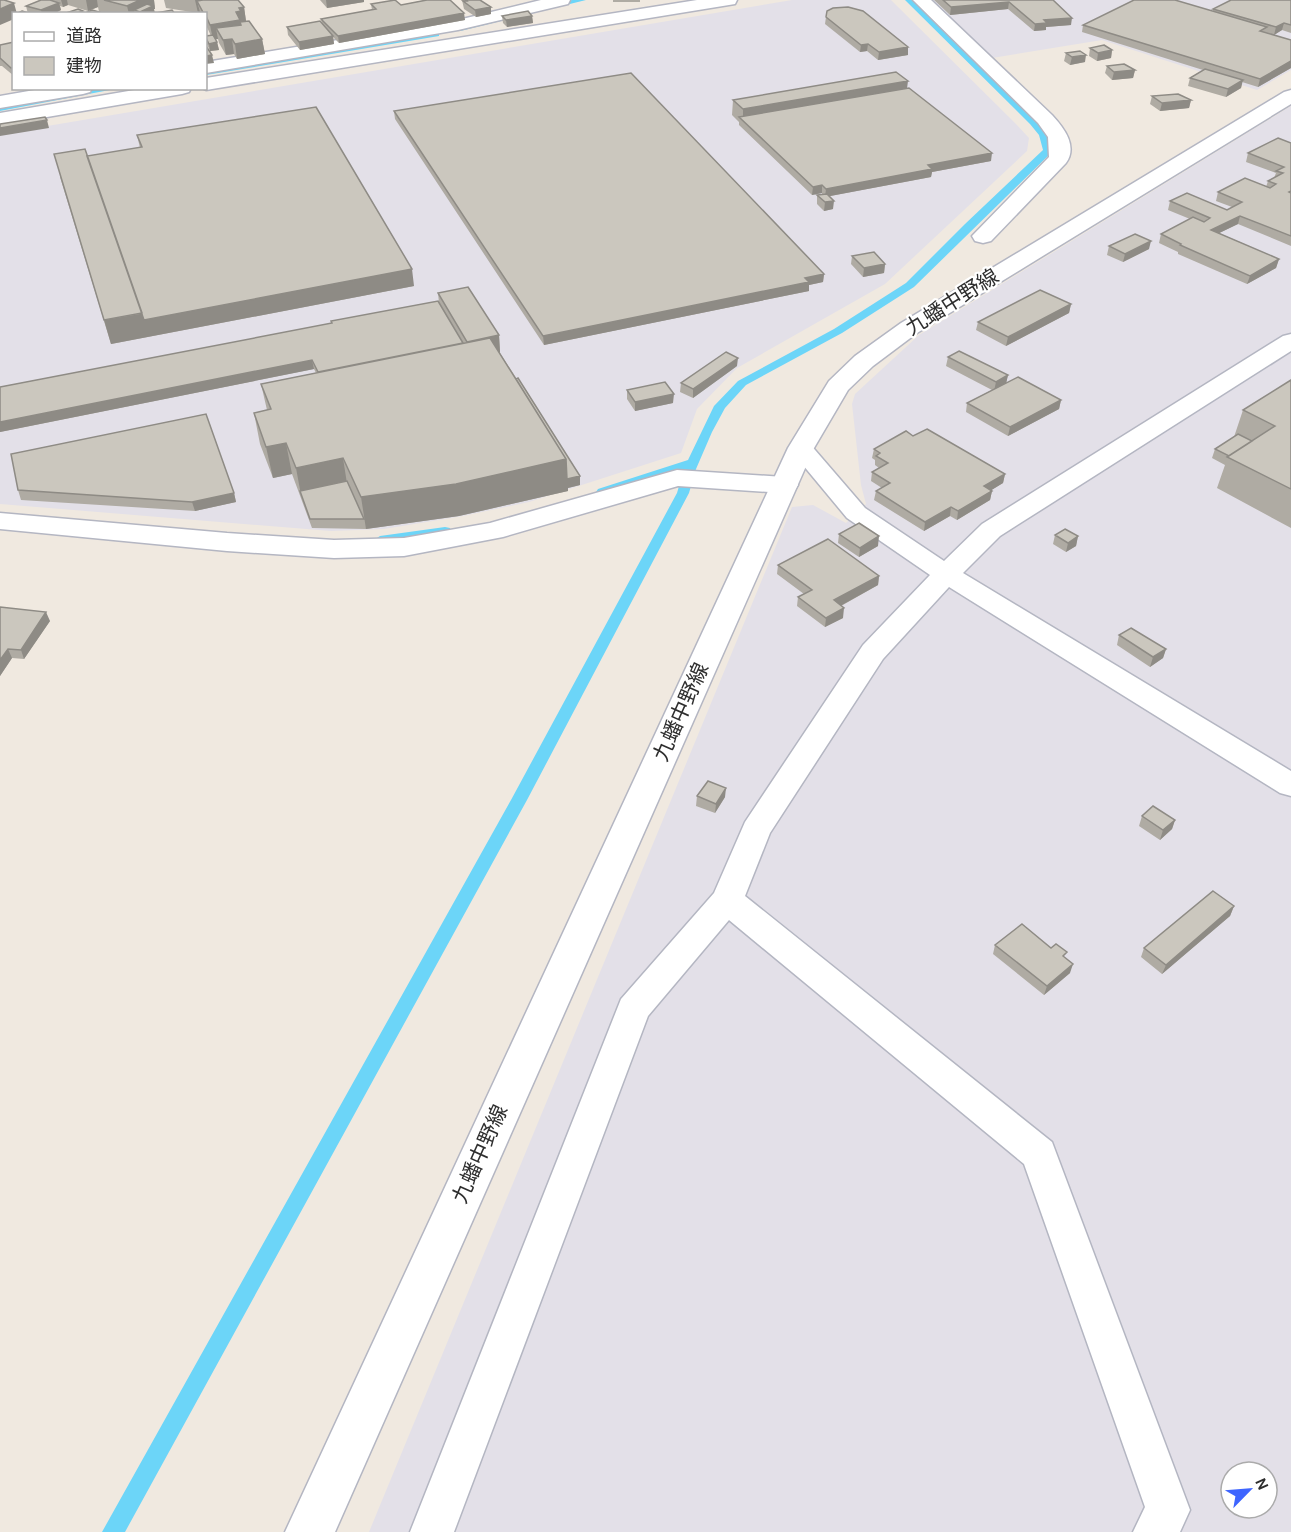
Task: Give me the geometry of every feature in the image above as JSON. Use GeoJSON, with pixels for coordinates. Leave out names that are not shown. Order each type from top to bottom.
{"type":"FeatureCollection","features":[{"type":"Feature","properties":{"kind":"street"},"geometry":{"type":"LineString","coordinates":[[207,68],[458,25],[562,0]]}},
{"type":"Feature","properties":{"kind":"street"},"geometry":{"type":"LineString","coordinates":[[207,84],[729,0]]}},
{"type":"Feature","properties":{"kind":"street"},"geometry":{"type":"LineString","coordinates":[[921,0],[1056,130],[1062,144],[1059,159],[983,236]]}},
{"type":"Feature","properties":{"kind":"street"},"geometry":{"type":"LineString","coordinates":[[0,102],[71,90]]}},
{"type":"Feature","properties":{"kind":"street"},"geometry":{"type":"LineString","coordinates":[[0,119],[170,90]]}},
{"type":"Feature","properties":{"kind":"street","name":"九蟠中野線"},"geometry":{"type":"LineString","coordinates":[[310,1532],[801,448],[838,386],[864,361],[909,328],[1291,96]]}},
{"type":"Feature","properties":{"kind":"street"},"geometry":{"type":"LineString","coordinates":[[0,521],[286,546],[334,549],[404,547],[493,531],[688,478],[784,485]]}},
{"type":"Feature","properties":{"kind":"lane"},"geometry":{"type":"LineString","coordinates":[[432,1532],[633,1009],[727,900],[756,830],[873,652],[991,530],[1291,341]]}},
{"type":"Feature","properties":{"kind":"lane"},"geometry":{"type":"LineString","coordinates":[[801,448],[856,513],[946,574],[1291,785]]}},
{"type":"Feature","properties":{"kind":"lane"},"geometry":{"type":"LineString","coordinates":[[727,900],[1039,1154],[1168,1510],[1155,1532]]}},
{"type":"Feature","properties":{"kind":"shaded area"},"geometry":{"type":"Polygon","coordinates":[[[792,0],[891,0],[1029,138],[1027,151],[885,284],[737,368],[697,409],[681,453],[529,502],[384,529],[331,531],[0,504],[0,134],[792,0]]]}},
{"type":"Feature","properties":{"kind":"shaded area"},"geometry":{"type":"Polygon","coordinates":[[[932,0],[1291,0],[1291,70],[1257,90],[1102,40],[992,58],[932,0]]]}},
{"type":"Feature","properties":{"kind":"shaded area"},"geometry":{"type":"Polygon","coordinates":[[[1291,106],[1291,1532],[369,1532],[792,507],[813,505],[846,523],[866,504],[861,485],[852,404],[855,394],[919,335],[1291,106]]]}},
{"type":"Feature","properties":{"kind":"building"},"geometry":{"type":"Polygon","coordinates":[[[0,0],[4,0],[14,3],[0,9],[0,0]]]}},
{"type":"Feature","properties":{"kind":"building"},"geometry":{"type":"Polygon","coordinates":[[[41,0],[59,3],[41,10],[26,6],[41,0]]]}},
{"type":"Feature","properties":{"kind":"building"},"geometry":{"type":"Polygon","coordinates":[[[104,0],[140,0],[127,6],[104,0]]]}},
{"type":"Feature","properties":{"kind":"building"},"geometry":{"type":"Polygon","coordinates":[[[238,0],[244,7],[239,8],[241,11],[236,12],[240,20],[210,25],[207,12],[203,12],[197,1],[238,0]]]}},
{"type":"Feature","properties":{"kind":"building"},"geometry":{"type":"Polygon","coordinates":[[[395,0],[401,5],[427,0],[450,0],[464,13],[338,36],[321,19],[376,9],[371,4],[395,0]]]}},
{"type":"Feature","properties":{"kind":"building"},"geometry":{"type":"Polygon","coordinates":[[[480,0],[491,7],[475,10],[463,1],[480,0]]]}},
{"type":"Feature","properties":{"kind":"building"},"geometry":{"type":"Polygon","coordinates":[[[943,0],[1053,0],[1072,18],[1044,20],[1047,23],[1035,24],[1009,2],[951,7],[943,0]]]}},
{"type":"Feature","properties":{"kind":"building"},"geometry":{"type":"Polygon","coordinates":[[[1134,0],[1175,0],[1267,27],[1260,31],[1291,40],[1291,61],[1260,79],[1083,25],[1134,0]]]}},
{"type":"Feature","properties":{"kind":"building"},"geometry":{"type":"Polygon","coordinates":[[[1231,0],[1291,0],[1291,25],[1284,23],[1276,27],[1213,9],[1231,0]]]}},
{"type":"Feature","properties":{"kind":"building"},"geometry":{"type":"Polygon","coordinates":[[[147,4],[153,6],[140,12],[134,10],[147,4]]]}},
{"type":"Feature","properties":{"kind":"building"},"geometry":{"type":"Polygon","coordinates":[[[848,7],[863,11],[908,47],[879,52],[868,44],[861,45],[826,17],[827,11],[833,8],[848,7]]]}},
{"type":"Feature","properties":{"kind":"building"},"geometry":{"type":"Polygon","coordinates":[[[528,11],[532,16],[506,20],[502,16],[528,11]]]}},
{"type":"Feature","properties":{"kind":"building"},"geometry":{"type":"Polygon","coordinates":[[[249,21],[262,39],[235,44],[232,39],[223,40],[216,28],[241,25],[240,22],[249,21]]]}},
{"type":"Feature","properties":{"kind":"building"},"geometry":{"type":"Polygon","coordinates":[[[320,21],[333,36],[299,42],[287,27],[320,21]]]}},
{"type":"Feature","properties":{"kind":"building"},"geometry":{"type":"Polygon","coordinates":[[[213,35],[217,42],[209,44],[207,36],[213,35]]]}},
{"type":"Feature","properties":{"kind":"building"},"geometry":{"type":"Polygon","coordinates":[[[12,42],[12,68],[0,58],[0,45],[12,42]]]}},
{"type":"Feature","properties":{"kind":"building"},"geometry":{"type":"Polygon","coordinates":[[[1104,45],[1112,50],[1098,53],[1090,48],[1104,45]]]}},
{"type":"Feature","properties":{"kind":"building"},"geometry":{"type":"Polygon","coordinates":[[[1080,51],[1086,55],[1072,57],[1066,53],[1080,51]]]}},
{"type":"Feature","properties":{"kind":"building"},"geometry":{"type":"Polygon","coordinates":[[[1124,64],[1135,70],[1114,72],[1107,66],[1124,64]]]}},
{"type":"Feature","properties":{"kind":"building"},"geometry":{"type":"Polygon","coordinates":[[[1205,69],[1243,80],[1228,89],[1190,78],[1205,69]]]}},
{"type":"Feature","properties":{"kind":"building"},"geometry":{"type":"Polygon","coordinates":[[[896,72],[908,81],[743,109],[733,100],[896,72]]]}},
{"type":"Feature","properties":{"kind":"building"},"geometry":{"type":"Polygon","coordinates":[[[631,73],[824,274],[805,278],[809,282],[543,336],[394,111],[631,73]]]}},
{"type":"Feature","properties":{"kind":"building"},"geometry":{"type":"Polygon","coordinates":[[[909,88],[992,153],[928,165],[932,169],[826,189],[822,185],[813,187],[739,117],[909,88]]]}},
{"type":"Feature","properties":{"kind":"building"},"geometry":{"type":"Polygon","coordinates":[[[1178,94],[1191,100],[1162,103],[1152,96],[1178,94]]]}},
{"type":"Feature","properties":{"kind":"building"},"geometry":{"type":"Polygon","coordinates":[[[316,107],[412,269],[144,320],[87,156],[142,147],[137,135],[316,107]]]}},
{"type":"Feature","properties":{"kind":"building"},"geometry":{"type":"Polygon","coordinates":[[[45,117],[47,120],[0,128],[0,124],[45,117]]]}},
{"type":"Feature","properties":{"kind":"building"},"geometry":{"type":"Polygon","coordinates":[[[1278,138],[1291,143],[1291,191],[1289,192],[1291,193],[1291,236],[1240,216],[1211,230],[1279,259],[1250,276],[1180,245],[1161,234],[1193,217],[1204,222],[1210,218],[1170,201],[1187,193],[1227,210],[1242,202],[1218,192],[1245,178],[1270,188],[1276,184],[1268,181],[1283,173],[1276,171],[1284,167],[1248,153],[1278,138]]]}},
{"type":"Feature","properties":{"kind":"building"},"geometry":{"type":"Polygon","coordinates":[[[85,149],[142,313],[104,320],[54,154],[85,149]]]}},
{"type":"Feature","properties":{"kind":"building"},"geometry":{"type":"Polygon","coordinates":[[[827,194],[834,201],[825,202],[817,195],[827,194]]]}},
{"type":"Feature","properties":{"kind":"building"},"geometry":{"type":"Polygon","coordinates":[[[1135,234],[1151,241],[1125,254],[1109,246],[1135,234]]]}},
{"type":"Feature","properties":{"kind":"building"},"geometry":{"type":"Polygon","coordinates":[[[874,252],[885,264],[864,268],[852,256],[874,252]]]}},
{"type":"Feature","properties":{"kind":"building"},"geometry":{"type":"Polygon","coordinates":[[[468,287],[499,335],[467,342],[438,293],[468,287]]]}},
{"type":"Feature","properties":{"kind":"building"},"geometry":{"type":"Polygon","coordinates":[[[1040,290],[1071,304],[1008,337],[978,322],[1040,290]]]}},
{"type":"Feature","properties":{"kind":"building"},"geometry":{"type":"Polygon","coordinates":[[[438,301],[463,343],[318,372],[312,360],[0,422],[0,387],[438,301]]]}},
{"type":"Feature","properties":{"kind":"building"},"geometry":{"type":"Polygon","coordinates":[[[490,338],[566,459],[456,484],[361,497],[343,458],[296,468],[286,443],[266,447],[254,413],[271,409],[261,384],[490,338]]]}},
{"type":"Feature","properties":{"kind":"building"},"geometry":{"type":"Polygon","coordinates":[[[959,351],[1008,375],[996,382],[948,357],[959,351]]]}},
{"type":"Feature","properties":{"kind":"building"},"geometry":{"type":"Polygon","coordinates":[[[726,352],[738,358],[693,389],[681,383],[726,352]]]}},
{"type":"Feature","properties":{"kind":"building"},"geometry":{"type":"Polygon","coordinates":[[[1018,377],[1061,400],[1010,427],[967,403],[1018,377]]]}},
{"type":"Feature","properties":{"kind":"building"},"geometry":{"type":"Polygon","coordinates":[[[518,378],[580,476],[567,479],[566,459],[516,379],[518,378]]]}},
{"type":"Feature","properties":{"kind":"building"},"geometry":{"type":"Polygon","coordinates":[[[1291,380],[1291,489],[1227,457],[1275,426],[1243,410],[1291,380]]]}},
{"type":"Feature","properties":{"kind":"building"},"geometry":{"type":"Polygon","coordinates":[[[665,382],[674,394],[635,402],[627,390],[665,382]]]}},
{"type":"Feature","properties":{"kind":"building"},"geometry":{"type":"Polygon","coordinates":[[[206,414],[234,493],[192,502],[18,490],[11,454],[206,414]]]}},
{"type":"Feature","properties":{"kind":"building"},"geometry":{"type":"Polygon","coordinates":[[[927,429],[1005,474],[984,486],[992,491],[958,511],[951,507],[925,522],[876,491],[890,483],[872,472],[888,463],[876,456],[880,453],[874,449],[906,431],[913,436],[927,429]]]}},
{"type":"Feature","properties":{"kind":"building"},"geometry":{"type":"Polygon","coordinates":[[[1238,434],[1252,441],[1229,456],[1215,449],[1238,434]]]}},
{"type":"Feature","properties":{"kind":"building"},"geometry":{"type":"Polygon","coordinates":[[[347,481],[364,519],[310,519],[300,491],[347,481]]]}},
{"type":"Feature","properties":{"kind":"building"},"geometry":{"type":"Polygon","coordinates":[[[859,523],[879,536],[860,548],[839,534],[859,523]]]}},
{"type":"Feature","properties":{"kind":"building"},"geometry":{"type":"Polygon","coordinates":[[[1065,529],[1078,536],[1068,543],[1055,535],[1065,529]]]}},
{"type":"Feature","properties":{"kind":"building"},"geometry":{"type":"Polygon","coordinates":[[[828,539],[879,576],[834,600],[844,608],[826,618],[798,597],[812,590],[778,565],[828,539]]]}},
{"type":"Feature","properties":{"kind":"building"},"geometry":{"type":"Polygon","coordinates":[[[0,607],[46,612],[21,650],[8,649],[0,660],[0,607]]]}},
{"type":"Feature","properties":{"kind":"building"},"geometry":{"type":"Polygon","coordinates":[[[1131,628],[1166,649],[1153,657],[1119,635],[1131,628]]]}},
{"type":"Feature","properties":{"kind":"building"},"geometry":{"type":"Polygon","coordinates":[[[708,781],[726,788],[716,804],[697,796],[708,781]]]}},
{"type":"Feature","properties":{"kind":"building"},"geometry":{"type":"Polygon","coordinates":[[[1153,806],[1175,820],[1163,830],[1142,816],[1153,806]]]}},
{"type":"Feature","properties":{"kind":"building"},"geometry":{"type":"Polygon","coordinates":[[[1213,891],[1234,906],[1166,965],[1144,948],[1213,891]]]}},
{"type":"Feature","properties":{"kind":"building"},"geometry":{"type":"Polygon","coordinates":[[[1022,924],[1051,948],[1056,944],[1067,952],[1063,956],[1073,964],[1047,986],[995,945],[1022,924]]]}},
{"type":"Feature","properties":{"kind":"waterway"},"geometry":{"type":"LineString","coordinates":[[460,29],[582,0]]}},
{"type":"Feature","properties":{"kind":"waterway"},"geometry":{"type":"LineString","coordinates":[[113,1532],[519,800],[683,493],[690,469],[720,406],[742,383],[838,331],[910,285],[968,226],[1048,151],[1043,135],[1033,122],[909,0]]}},
{"type":"Feature","properties":{"kind":"waterway"},"geometry":{"type":"LineString","coordinates":[[207,73],[436,34]]}},
{"type":"Feature","properties":{"kind":"waterway"},"geometry":{"type":"LineString","coordinates":[[0,108],[104,90]]}},
{"type":"Feature","properties":{"kind":"waterway"},"geometry":{"type":"LineString","coordinates":[[602,492],[693,462]]}},
{"type":"Feature","properties":{"kind":"waterway"},"geometry":{"type":"LineString","coordinates":[[380,540],[445,531]]}}]}
